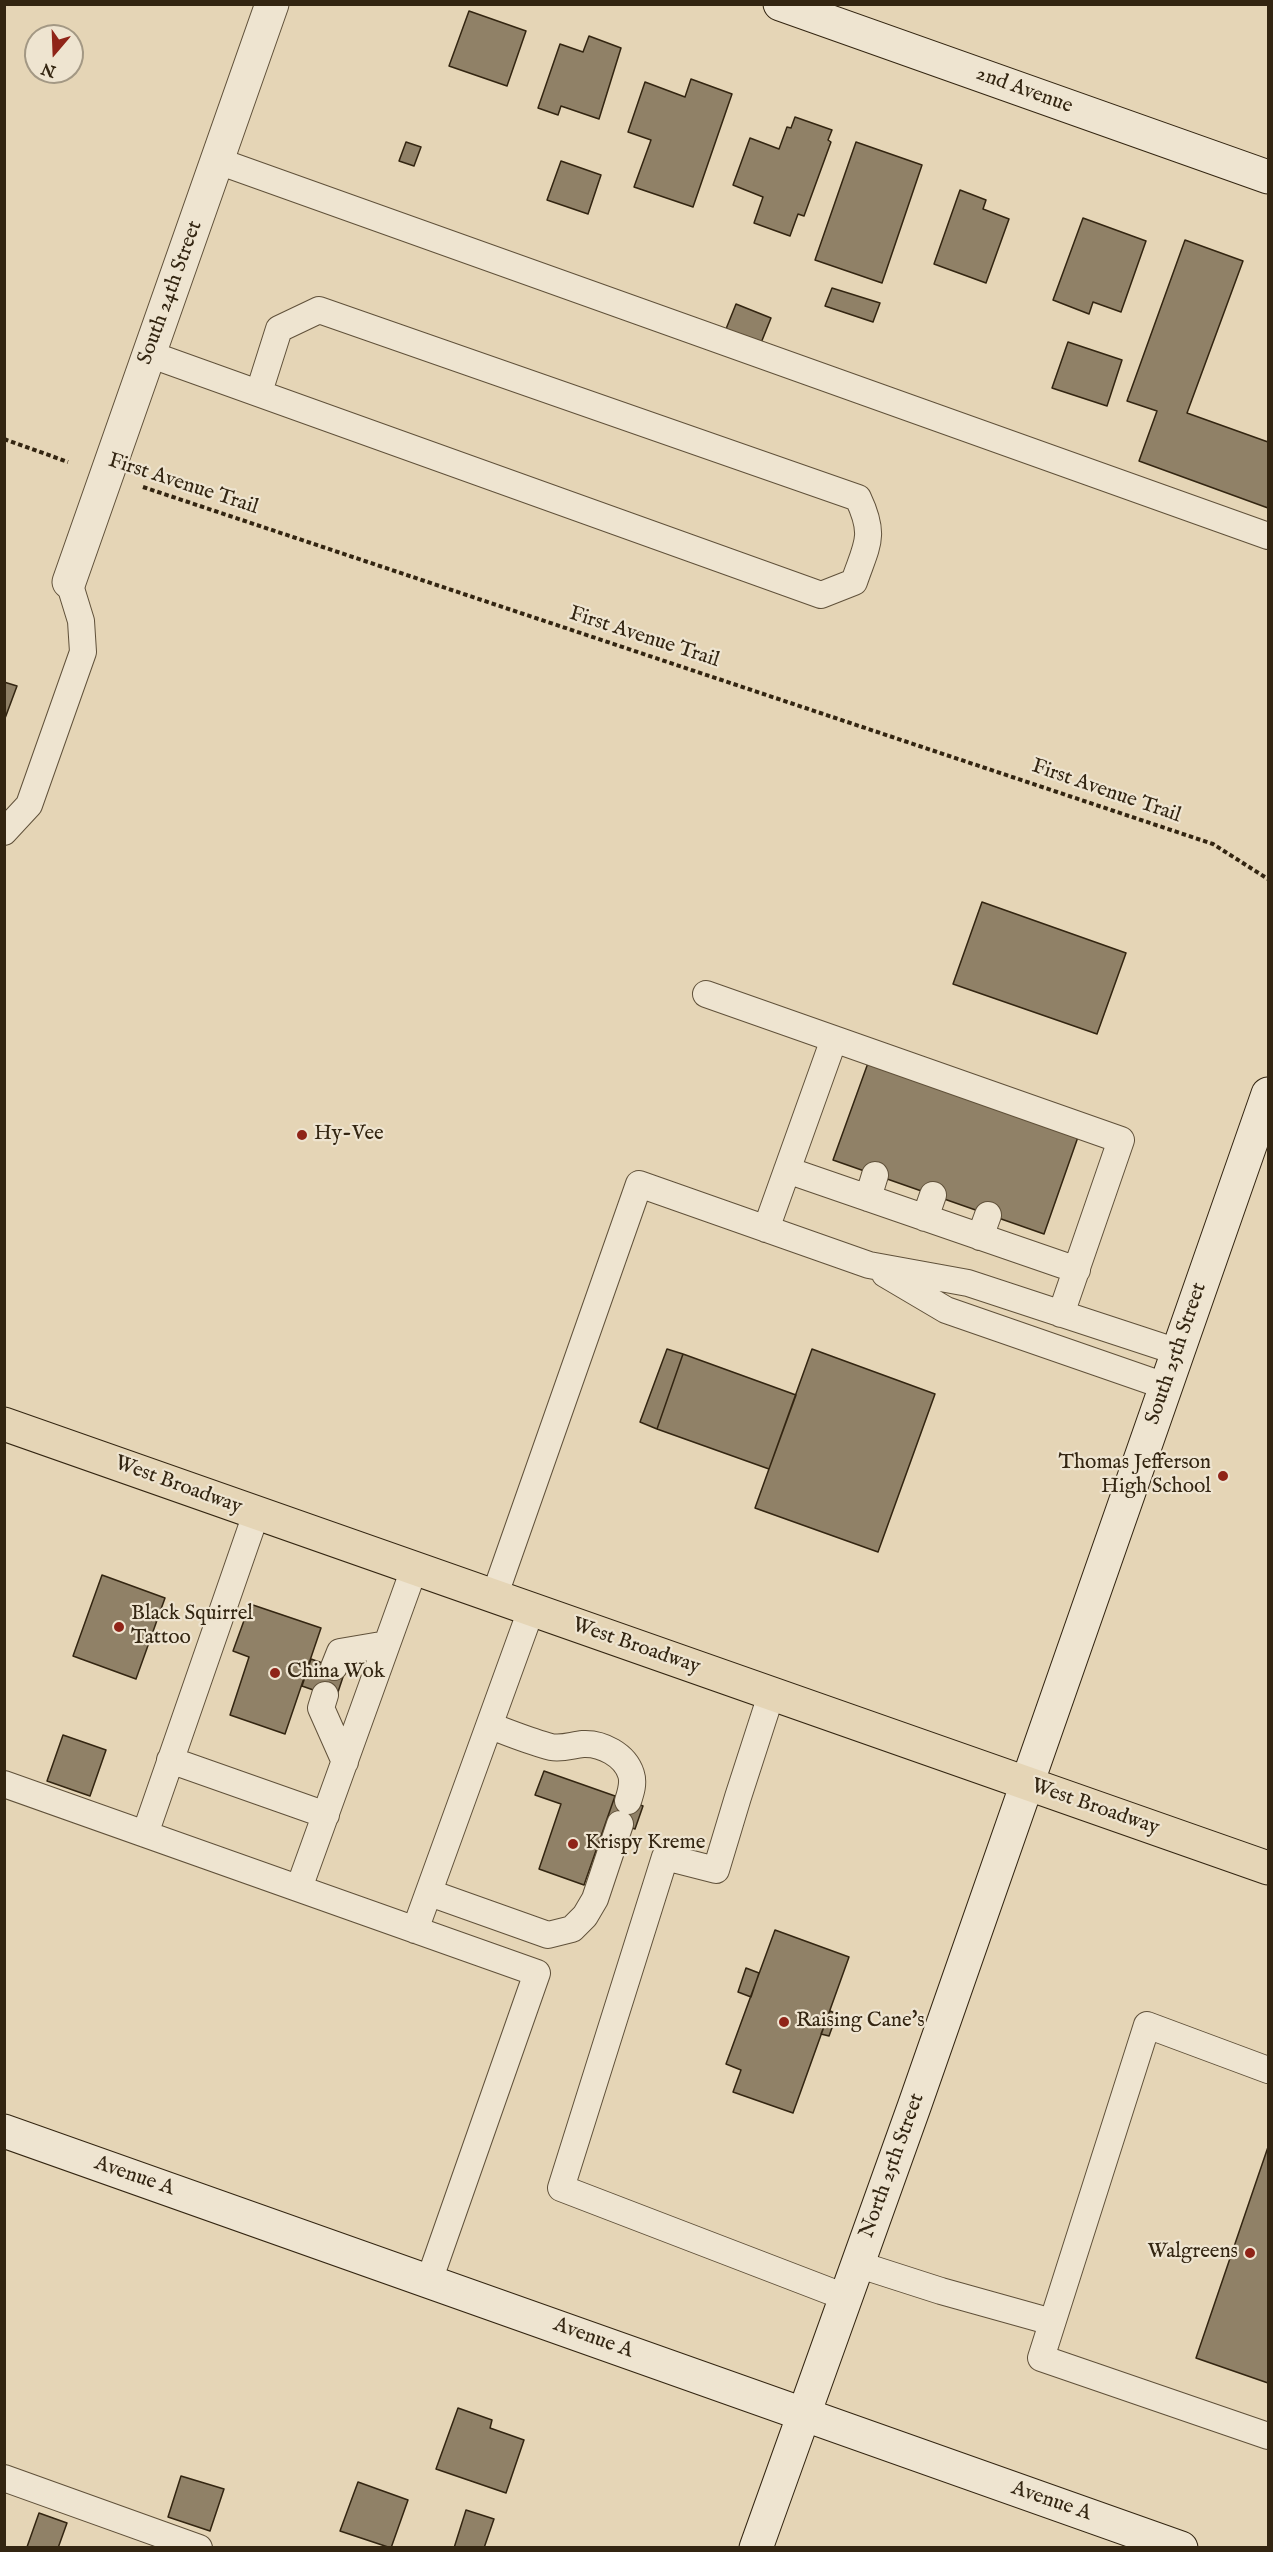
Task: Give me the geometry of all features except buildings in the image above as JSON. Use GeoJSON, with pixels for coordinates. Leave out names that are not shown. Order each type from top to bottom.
{"type":"FeatureCollection","features":[{"type":"Feature","properties":{"kind":"main road","name":"West Broadway"},"geometry":{"type":"LineString","coordinates":[[4,1424],[1269,1868]]}},
{"type":"Feature","properties":{"kind":"street","name":"South 24th Street"},"geometry":{"type":"LineString","coordinates":[[69,582],[272,4]]}},
{"type":"Feature","properties":{"kind":"street","name":"2nd Avenue"},"geometry":{"type":"LineString","coordinates":[[780,4],[1269,177]]}},
{"type":"Feature","properties":{"kind":"street","name":"South 25th Street"},"geometry":{"type":"LineString","coordinates":[[1028,1784],[1165,1386],[1269,1094]]}},
{"type":"Feature","properties":{"kind":"street","name":"North 25th Street"},"geometry":{"type":"LineString","coordinates":[[756,2547],[1028,1784]]}},
{"type":"Feature","properties":{"kind":"street","name":"Avenue A"},"geometry":{"type":"LineString","coordinates":[[4,2131],[1180,2547]]}},
{"type":"Feature","properties":{"kind":"lane"},"geometry":{"type":"LineString","coordinates":[[218,161],[1269,536]]}},
{"type":"Feature","properties":{"kind":"lane"},"geometry":{"type":"LineString","coordinates":[[149,354],[821,595],[854,582],[870,536],[867,516],[858,498],[319,310],[279,329],[259,392]]}},
{"type":"Feature","properties":{"kind":"lane"},"geometry":{"type":"LineString","coordinates":[[4,832],[29,805],[83,652],[81,621],[69,582]]}},
{"type":"Feature","properties":{"kind":"lane"},"geometry":{"type":"LineString","coordinates":[[706,994],[834,1039],[910,1072],[1023,1112],[1121,1140],[1061,1314]]}},
{"type":"Feature","properties":{"kind":"lane"},"geometry":{"type":"LineString","coordinates":[[766,1229],[834,1039]]}},
{"type":"Feature","properties":{"kind":"lane"},"geometry":{"type":"LineString","coordinates":[[787,1170],[871,1187],[929,1207],[984,1226],[1077,1270]]}},
{"type":"Feature","properties":{"kind":"lane"},"geometry":{"type":"LineString","coordinates":[[494,1597],[639,1184],[869,1265],[968,1283],[1178,1352]]}},
{"type":"Feature","properties":{"kind":"lane"},"geometry":{"type":"LineString","coordinates":[[869,1265],[946,1310],[1165,1386]]}},
{"type":"Feature","properties":{"kind":"lane"},"geometry":{"type":"LineString","coordinates":[[145,1834],[256,1514]]}},
{"type":"Feature","properties":{"kind":"lane"},"geometry":{"type":"LineString","coordinates":[[299,1888],[414,1569]]}},
{"type":"Feature","properties":{"kind":"lane"},"geometry":{"type":"LineString","coordinates":[[415,1930],[531,1610]]}},
{"type":"Feature","properties":{"kind":"lane"},"geometry":{"type":"LineString","coordinates":[[334,1667],[340,1652],[387,1644]]}},
{"type":"Feature","properties":{"kind":"lane"},"geometry":{"type":"LineString","coordinates":[[325,1695],[321,1708],[345,1762]]}},
{"type":"Feature","properties":{"kind":"lane"},"geometry":{"type":"LineString","coordinates":[[771,1695],[716,1870],[665,1857],[561,2188],[845,2297]]}},
{"type":"Feature","properties":{"kind":"lane"},"geometry":{"type":"LineString","coordinates":[[430,1893],[548,1935],[572,1929],[595,1899],[633,1786],[631,1774],[623,1760],[610,1750],[584,1744],[567,1748],[552,1747],[490,1726]]}},
{"type":"Feature","properties":{"kind":"lane"},"geometry":{"type":"LineString","coordinates":[[170,1760],[326,1815]]}},
{"type":"Feature","properties":{"kind":"lane"},"geometry":{"type":"LineString","coordinates":[[4,1784],[537,1973],[429,2281]]}},
{"type":"Feature","properties":{"kind":"lane"},"geometry":{"type":"LineString","coordinates":[[1269,2070],[1147,2025],[1041,2358],[1269,2436]]}},
{"type":"Feature","properties":{"kind":"lane"},"geometry":{"type":"LineString","coordinates":[[857,2264],[940,2291],[1052,2322]]}},
{"type":"Feature","properties":{"kind":"lane"},"geometry":{"type":"LineString","coordinates":[[4,2478],[199,2547]]}},
{"type":"Feature","properties":{"kind":"path","name":"First Avenue Trail"},"geometry":{"type":"LineString","coordinates":[[4,439],[1213,844],[1269,879]]}},
{"type":"Feature","properties":{"kind":"place","name":"Hy-Vee"},"geometry":{"type":"Point","coordinates":[302,1135]}},
{"type":"Feature","properties":{"kind":"place","name":"Thomas Jefferson High School"},"geometry":{"type":"Point","coordinates":[1223,1476]}},
{"type":"Feature","properties":{"kind":"place","name":"Black Squirrel Tattoo"},"geometry":{"type":"Point","coordinates":[119,1627]}},
{"type":"Feature","properties":{"kind":"place","name":"China Wok"},"geometry":{"type":"Point","coordinates":[275,1673]}},
{"type":"Feature","properties":{"kind":"place","name":"Krispy Kreme"},"geometry":{"type":"Point","coordinates":[573,1844]}},
{"type":"Feature","properties":{"kind":"place","name":"Raising Cane's"},"geometry":{"type":"Point","coordinates":[784,2022]}},
{"type":"Feature","properties":{"kind":"place","name":"Walgreens"},"geometry":{"type":"Point","coordinates":[1250,2253]}}]}
